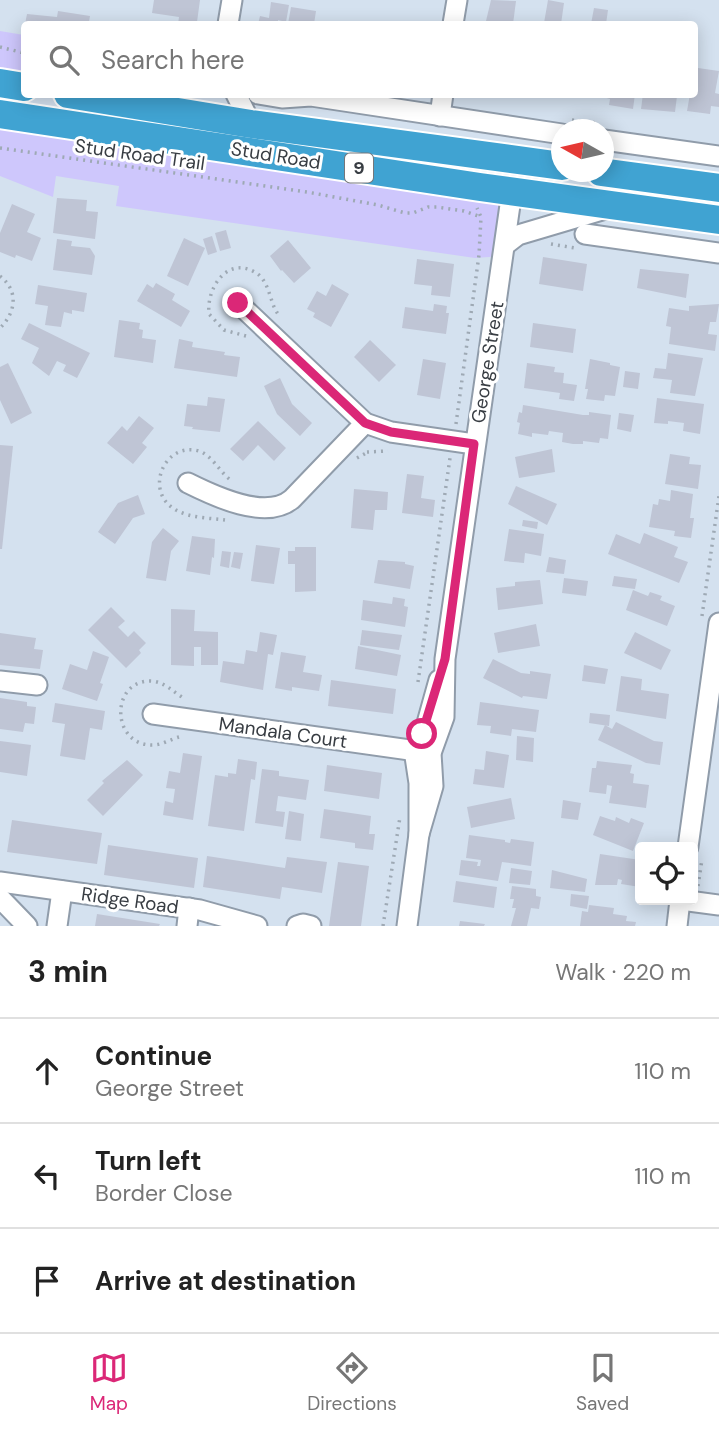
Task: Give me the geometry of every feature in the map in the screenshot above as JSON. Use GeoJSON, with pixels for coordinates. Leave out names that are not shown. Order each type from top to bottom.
{"type":"FeatureCollection","features":[{"type":"Feature","properties":{"kind":"highway"},"geometry":{"type":"LineString","coordinates":[[0,83],[21,86]]}},
{"type":"Feature","properties":{"kind":"highway","name":"Stud Road"},"geometry":{"type":"LineString","coordinates":[[126,99],[251,124],[551,165]]}},
{"type":"Feature","properties":{"kind":"highway","name":"Stud Road"},"geometry":{"type":"LineString","coordinates":[[0,114],[603,206],[719,220]]}},
{"type":"Feature","properties":{"kind":"highway"},"geometry":{"type":"LineString","coordinates":[[512,191],[517,160]]}},
{"type":"Feature","properties":{"kind":"highway"},"geometry":{"type":"LineString","coordinates":[[614,174],[719,188]]}},
{"type":"Feature","properties":{"kind":"street"},"geometry":{"type":"LineString","coordinates":[[228,21],[232,0]]}},
{"type":"Feature","properties":{"kind":"street"},"geometry":{"type":"LineString","coordinates":[[454,21],[457,0]]}},
{"type":"Feature","properties":{"kind":"street"},"geometry":{"type":"LineString","coordinates":[[238,98],[251,124]]}},
{"type":"Feature","properties":{"kind":"street"},"geometry":{"type":"LineString","coordinates":[[324,98],[440,116],[551,126]]}},
{"type":"Feature","properties":{"kind":"street"},"geometry":{"type":"LineString","coordinates":[[440,116],[442,98]]}},
{"type":"Feature","properties":{"kind":"street"},"geometry":{"type":"LineString","coordinates":[[614,135],[719,156]]}},
{"type":"Feature","properties":{"kind":"street","name":"George Street"},"geometry":{"type":"LineString","coordinates":[[423,751],[427,723],[445,659],[512,191]]}},
{"type":"Feature","properties":{"kind":"street"},"geometry":{"type":"LineString","coordinates":[[505,245],[514,237],[531,230],[603,206],[634,241]]}},
{"type":"Feature","properties":{"kind":"street"},"geometry":{"type":"LineString","coordinates":[[585,234],[719,253]]}},
{"type":"Feature","properties":{"kind":"street"},"geometry":{"type":"LineString","coordinates":[[238,303],[365,423],[391,432],[474,444]]}},
{"type":"Feature","properties":{"kind":"street"},"geometry":{"type":"LineString","coordinates":[[188,483],[222,500],[277,507],[292,499],[365,423]]}},
{"type":"Feature","properties":{"kind":"street"},"geometry":{"type":"LineString","coordinates":[[689,842],[719,623]]}},
{"type":"Feature","properties":{"kind":"street"},"geometry":{"type":"LineString","coordinates":[[0,681],[37,685]]}},
{"type":"Feature","properties":{"kind":"street","name":"Mandala Court"},"geometry":{"type":"LineString","coordinates":[[153,714],[423,751]]}},
{"type":"Feature","properties":{"kind":"street"},"geometry":{"type":"LineString","coordinates":[[407,926],[419,834],[419,783],[423,751]]}},
{"type":"Feature","properties":{"kind":"street","name":"Ridge Road"},"geometry":{"type":"LineString","coordinates":[[0,882],[62,891],[188,917],[225,915],[257,926]]}},
{"type":"Feature","properties":{"kind":"street"},"geometry":{"type":"LineString","coordinates":[[57,926],[62,891]]}},
{"type":"Feature","properties":{"kind":"street"},"geometry":{"type":"LineString","coordinates":[[0,898],[27,926]]}},
{"type":"Feature","properties":{"kind":"street"},"geometry":{"type":"LineString","coordinates":[[698,902],[719,905]]}},
{"type":"Feature","properties":{"kind":"street"},"geometry":{"type":"LineString","coordinates":[[677,926],[680,905]]}},
{"type":"Feature","properties":{"kind":"street"},"geometry":{"type":"LineString","coordinates":[[297,926],[311,926]]}},
{"type":"Feature","properties":{"kind":"path"},"geometry":{"type":"LineString","coordinates":[[0,47],[21,52]]}},
{"type":"Feature","properties":{"kind":"path","name":"Stud Road Trail"},"geometry":{"type":"LineString","coordinates":[[0,148],[306,192],[370,203],[405,213],[438,207],[481,217]]}},
{"type":"Feature","properties":{"kind":"path"},"geometry":{"type":"LineString","coordinates":[[458,428],[454,422],[479,255],[481,217],[477,206]]}},
{"type":"Feature","properties":{"kind":"path"},"geometry":{"type":"LineString","coordinates":[[481,217],[486,213]]}},
{"type":"Feature","properties":{"kind":"path"},"geometry":{"type":"LineString","coordinates":[[0,276],[10,285],[14,305],[11,315],[0,328]]}},
{"type":"Feature","properties":{"kind":"path"},"geometry":{"type":"LineString","coordinates":[[236,484],[206,455],[189,451],[175,455],[164,465],[160,471],[158,488],[166,503],[179,512],[237,521]]}},
{"type":"Feature","properties":{"kind":"path"},"geometry":{"type":"LineString","coordinates":[[352,464],[368,452]]}},
{"type":"Feature","properties":{"kind":"path"},"geometry":{"type":"LineString","coordinates":[[417,687],[449,459],[454,455]]}},
{"type":"Feature","properties":{"kind":"path"},"geometry":{"type":"LineString","coordinates":[[383,926],[400,811]]}},
{"type":"Feature","properties":{"kind":"shaded area"},"geometry":{"type":"Polygon","coordinates":[[[0,31],[21,34],[21,86],[0,83],[0,31]]]}},
{"type":"Feature","properties":{"kind":"shaded area"},"geometry":{"type":"Polygon","coordinates":[[[0,115],[512,191],[503,256],[475,258],[116,206],[119,186],[56,176],[53,197],[0,176],[0,115]]]}},
{"type":"Feature","properties":{"kind":"building"},"geometry":{"type":"Polygon","coordinates":[[[154,0],[200,0],[197,21],[178,21],[179,17],[152,13],[154,0]]]}},
{"type":"Feature","properties":{"kind":"building"},"geometry":{"type":"Polygon","coordinates":[[[491,0],[516,1],[513,21],[486,21],[491,0]]]}},
{"type":"Feature","properties":{"kind":"building"},"geometry":{"type":"Polygon","coordinates":[[[548,0],[564,3],[561,21],[544,21],[548,0]]]}},
{"type":"Feature","properties":{"kind":"building"},"geometry":{"type":"Polygon","coordinates":[[[271,2],[289,5],[286,21],[259,21],[260,16],[269,18],[271,2]]]}},
{"type":"Feature","properties":{"kind":"building"},"geometry":{"type":"Polygon","coordinates":[[[291,7],[316,11],[314,21],[289,21],[291,7]]]}},
{"type":"Feature","properties":{"kind":"building"},"geometry":{"type":"Polygon","coordinates":[[[594,8],[608,10],[606,21],[592,21],[594,8]]]}},
{"type":"Feature","properties":{"kind":"building"},"geometry":{"type":"Polygon","coordinates":[[[58,11],[90,16],[89,21],[26,21],[27,14],[57,17],[58,11]]]}},
{"type":"Feature","properties":{"kind":"building"},"geometry":{"type":"Polygon","coordinates":[[[698,68],[719,71],[715,93],[719,94],[719,107],[711,106],[710,114],[687,111],[689,98],[698,98],[698,68]]]}},
{"type":"Feature","properties":{"kind":"building"},"geometry":{"type":"Polygon","coordinates":[[[607,98],[634,98],[633,109],[609,105],[610,99],[607,98]]]}},
{"type":"Feature","properties":{"kind":"building"},"geometry":{"type":"Polygon","coordinates":[[[642,98],[677,98],[675,112],[641,109],[642,98]]]}},
{"type":"Feature","properties":{"kind":"building"},"geometry":{"type":"Polygon","coordinates":[[[57,198],[87,200],[86,211],[98,212],[95,239],[53,233],[57,198]]]}},
{"type":"Feature","properties":{"kind":"building"},"geometry":{"type":"Polygon","coordinates":[[[12,204],[35,214],[27,232],[41,238],[32,261],[0,252],[0,233],[12,204]]]}},
{"type":"Feature","properties":{"kind":"building"},"geometry":{"type":"Polygon","coordinates":[[[226,230],[231,248],[220,251],[215,233],[226,230]]]}},
{"type":"Feature","properties":{"kind":"building"},"geometry":{"type":"Polygon","coordinates":[[[212,236],[217,252],[208,255],[203,239],[212,236]]]}},
{"type":"Feature","properties":{"kind":"building"},"geometry":{"type":"Polygon","coordinates":[[[184,238],[205,248],[188,286],[167,276],[184,238]]]}},
{"type":"Feature","properties":{"kind":"building"},"geometry":{"type":"Polygon","coordinates":[[[57,239],[72,241],[71,246],[90,248],[95,256],[92,275],[53,270],[57,239]]]}},
{"type":"Feature","properties":{"kind":"building"},"geometry":{"type":"Polygon","coordinates":[[[288,240],[311,268],[294,283],[270,256],[288,240]]]}},
{"type":"Feature","properties":{"kind":"building"},"geometry":{"type":"Polygon","coordinates":[[[543,257],[587,264],[583,291],[539,284],[543,257]]]}},
{"type":"Feature","properties":{"kind":"building"},"geometry":{"type":"Polygon","coordinates":[[[417,259],[454,264],[450,297],[431,295],[432,286],[414,284],[417,259]]]}},
{"type":"Feature","properties":{"kind":"building"},"geometry":{"type":"Polygon","coordinates":[[[640,269],[689,274],[686,298],[637,288],[640,269]]]}},
{"type":"Feature","properties":{"kind":"building"},"geometry":{"type":"Polygon","coordinates":[[[156,283],[175,294],[172,300],[190,311],[181,327],[137,301],[147,284],[153,288],[156,283]]]}},
{"type":"Feature","properties":{"kind":"building"},"geometry":{"type":"Polygon","coordinates":[[[332,284],[349,294],[331,327],[313,317],[315,313],[307,309],[317,291],[326,296],[332,284]]]}},
{"type":"Feature","properties":{"kind":"building"},"geometry":{"type":"Polygon","coordinates":[[[38,285],[87,293],[84,312],[64,312],[61,327],[45,325],[48,306],[35,304],[38,285]]]}},
{"type":"Feature","properties":{"kind":"building"},"geometry":{"type":"Polygon","coordinates":[[[434,304],[447,306],[446,313],[449,313],[446,334],[402,328],[405,307],[433,311],[434,304]]]}},
{"type":"Feature","properties":{"kind":"building"},"geometry":{"type":"Polygon","coordinates":[[[719,304],[716,322],[710,322],[708,334],[717,335],[715,351],[669,344],[671,327],[666,326],[669,308],[689,311],[689,306],[719,304]]]}},
{"type":"Feature","properties":{"kind":"building"},"geometry":{"type":"Polygon","coordinates":[[[119,320],[140,323],[142,338],[156,340],[153,363],[114,357],[119,320]]]}},
{"type":"Feature","properties":{"kind":"building"},"geometry":{"type":"Polygon","coordinates":[[[29,323],[90,353],[77,378],[63,371],[66,365],[57,361],[49,376],[32,363],[39,348],[21,339],[29,323]]]}},
{"type":"Feature","properties":{"kind":"building"},"geometry":{"type":"Polygon","coordinates":[[[533,323],[576,329],[573,353],[530,347],[533,323]]]}},
{"type":"Feature","properties":{"kind":"building"},"geometry":{"type":"Polygon","coordinates":[[[179,339],[193,342],[192,347],[240,357],[237,377],[174,368],[179,339]]]}},
{"type":"Feature","properties":{"kind":"building"},"geometry":{"type":"Polygon","coordinates":[[[370,340],[396,365],[379,382],[354,357],[370,340]]]}},
{"type":"Feature","properties":{"kind":"building"},"geometry":{"type":"Polygon","coordinates":[[[668,353],[703,358],[695,396],[670,393],[672,380],[653,378],[655,368],[666,369],[668,353]]]}},
{"type":"Feature","properties":{"kind":"building"},"geometry":{"type":"Polygon","coordinates":[[[423,359],[446,363],[440,399],[417,395],[423,359]]]}},
{"type":"Feature","properties":{"kind":"building"},"geometry":{"type":"Polygon","coordinates":[[[590,359],[620,367],[615,396],[605,395],[604,401],[586,399],[590,359]]]}},
{"type":"Feature","properties":{"kind":"building"},"geometry":{"type":"Polygon","coordinates":[[[8,363],[32,413],[11,424],[0,400],[0,367],[8,363]]]}},
{"type":"Feature","properties":{"kind":"building"},"geometry":{"type":"Polygon","coordinates":[[[527,363],[555,367],[554,372],[564,373],[563,383],[577,385],[574,401],[559,399],[560,393],[524,388],[527,363]]]}},
{"type":"Feature","properties":{"kind":"building"},"geometry":{"type":"Polygon","coordinates":[[[625,371],[640,373],[638,389],[623,387],[625,371]]]}},
{"type":"Feature","properties":{"kind":"building"},"geometry":{"type":"Polygon","coordinates":[[[280,378],[292,404],[312,423],[300,436],[277,414],[264,386],[280,378]]]}},
{"type":"Feature","properties":{"kind":"building"},"geometry":{"type":"Polygon","coordinates":[[[208,397],[225,399],[220,432],[184,426],[187,404],[207,406],[208,397]]]}},
{"type":"Feature","properties":{"kind":"building"},"geometry":{"type":"Polygon","coordinates":[[[657,398],[704,404],[700,434],[683,431],[684,423],[654,423],[657,398]]]}},
{"type":"Feature","properties":{"kind":"building"},"geometry":{"type":"Polygon","coordinates":[[[523,405],[583,415],[589,415],[589,412],[611,415],[608,439],[600,438],[599,443],[583,441],[583,444],[573,444],[562,442],[563,433],[532,433],[532,437],[518,434],[520,423],[517,422],[523,405]]]}},
{"type":"Feature","properties":{"kind":"building"},"geometry":{"type":"Polygon","coordinates":[[[619,413],[634,415],[631,432],[617,429],[619,413]]]}},
{"type":"Feature","properties":{"kind":"building"},"geometry":{"type":"Polygon","coordinates":[[[139,416],[154,428],[142,443],[147,447],[133,464],[107,443],[122,426],[127,431],[139,416]]]}},
{"type":"Feature","properties":{"kind":"building"},"geometry":{"type":"Polygon","coordinates":[[[258,421],[286,448],[274,461],[258,445],[243,461],[230,449],[258,421]]]}},
{"type":"Feature","properties":{"kind":"building"},"geometry":{"type":"Polygon","coordinates":[[[0,445],[13,446],[2,549],[0,549],[0,445]]]}},
{"type":"Feature","properties":{"kind":"building"},"geometry":{"type":"Polygon","coordinates":[[[552,449],[555,472],[519,478],[515,457],[552,449]]]}},
{"type":"Feature","properties":{"kind":"building"},"geometry":{"type":"Polygon","coordinates":[[[670,454],[690,457],[689,464],[701,465],[698,489],[665,484],[670,454]]]}},
{"type":"Feature","properties":{"kind":"building"},"geometry":{"type":"Polygon","coordinates":[[[407,474],[424,476],[421,498],[435,500],[433,517],[402,513],[407,474]]]}},
{"type":"Feature","properties":{"kind":"building"},"geometry":{"type":"Polygon","coordinates":[[[516,486],[557,504],[547,525],[508,504],[516,486]]]}},
{"type":"Feature","properties":{"kind":"building"},"geometry":{"type":"Polygon","coordinates":[[[354,489],[388,492],[387,510],[375,510],[373,530],[351,528],[354,489]]]}},
{"type":"Feature","properties":{"kind":"building"},"geometry":{"type":"Polygon","coordinates":[[[671,490],[693,494],[691,538],[674,536],[675,531],[649,527],[653,504],[658,505],[659,499],[670,501],[671,490]]]}},
{"type":"Feature","properties":{"kind":"building"},"geometry":{"type":"Polygon","coordinates":[[[138,495],[145,514],[133,518],[115,544],[98,532],[118,503],[138,495]]]}},
{"type":"Feature","properties":{"kind":"building"},"geometry":{"type":"Polygon","coordinates":[[[523,520],[538,522],[537,529],[522,526],[523,520]]]}},
{"type":"Feature","properties":{"kind":"building"},"geometry":{"type":"Polygon","coordinates":[[[163,528],[179,541],[171,551],[166,581],[146,578],[152,542],[163,528]]]}},
{"type":"Feature","properties":{"kind":"building"},"geometry":{"type":"Polygon","coordinates":[[[509,529],[544,534],[541,556],[525,553],[524,563],[504,561],[509,529]]]}},
{"type":"Feature","properties":{"kind":"building"},"geometry":{"type":"Polygon","coordinates":[[[644,533],[678,547],[674,557],[688,562],[679,583],[608,554],[616,534],[640,544],[644,533]]]}},
{"type":"Feature","properties":{"kind":"building"},"geometry":{"type":"Polygon","coordinates":[[[192,536],[215,539],[210,575],[186,571],[192,536]]]}},
{"type":"Feature","properties":{"kind":"building"},"geometry":{"type":"Polygon","coordinates":[[[256,545],[280,548],[274,584],[251,581],[256,545]]]}},
{"type":"Feature","properties":{"kind":"building"},"geometry":{"type":"Polygon","coordinates":[[[295,547],[316,547],[316,591],[295,592],[295,564],[288,564],[288,551],[295,551],[295,547]]]}},
{"type":"Feature","properties":{"kind":"building"},"geometry":{"type":"Polygon","coordinates":[[[222,551],[231,552],[229,568],[220,566],[222,551]]]}},
{"type":"Feature","properties":{"kind":"building"},"geometry":{"type":"Polygon","coordinates":[[[234,552],[243,553],[240,569],[231,567],[234,552]]]}},
{"type":"Feature","properties":{"kind":"building"},"geometry":{"type":"Polygon","coordinates":[[[549,557],[566,560],[564,574],[546,572],[549,557]]]}},
{"type":"Feature","properties":{"kind":"building"},"geometry":{"type":"Polygon","coordinates":[[[378,560],[405,562],[414,566],[410,589],[374,583],[378,560]]]}},
{"type":"Feature","properties":{"kind":"building"},"geometry":{"type":"Polygon","coordinates":[[[614,576],[637,579],[635,589],[612,586],[614,576]]]}},
{"type":"Feature","properties":{"kind":"building"},"geometry":{"type":"Polygon","coordinates":[[[564,578],[588,581],[586,596],[562,593],[564,578]]]}},
{"type":"Feature","properties":{"kind":"building"},"geometry":{"type":"Polygon","coordinates":[[[540,580],[543,604],[498,610],[496,588],[515,586],[515,582],[540,580]]]}},
{"type":"Feature","properties":{"kind":"building"},"geometry":{"type":"Polygon","coordinates":[[[633,590],[648,596],[650,592],[662,596],[660,600],[675,606],[667,626],[626,610],[633,590]]]}},
{"type":"Feature","properties":{"kind":"building"},"geometry":{"type":"Polygon","coordinates":[[[393,597],[405,599],[404,606],[408,607],[405,627],[361,620],[363,600],[392,604],[393,597]]]}},
{"type":"Feature","properties":{"kind":"building"},"geometry":{"type":"Polygon","coordinates":[[[111,607],[125,621],[118,627],[128,637],[134,631],[146,643],[139,650],[141,653],[126,668],[88,630],[111,607]]]}},
{"type":"Feature","properties":{"kind":"building"},"geometry":{"type":"Polygon","coordinates":[[[171,609],[195,610],[194,631],[218,632],[218,665],[201,665],[201,647],[194,647],[194,666],[171,665],[171,609]]]}},
{"type":"Feature","properties":{"kind":"building"},"geometry":{"type":"Polygon","coordinates":[[[536,624],[540,646],[498,653],[494,633],[536,624]]]}},
{"type":"Feature","properties":{"kind":"building"},"geometry":{"type":"Polygon","coordinates":[[[362,630],[402,635],[399,650],[360,645],[362,630]]]}},
{"type":"Feature","properties":{"kind":"building"},"geometry":{"type":"Polygon","coordinates":[[[260,632],[277,635],[273,655],[268,654],[263,690],[220,682],[223,661],[244,664],[246,650],[257,652],[260,632]]]}},
{"type":"Feature","properties":{"kind":"building"},"geometry":{"type":"Polygon","coordinates":[[[635,632],[671,650],[661,670],[624,653],[635,632]]]}},
{"type":"Feature","properties":{"kind":"building"},"geometry":{"type":"Polygon","coordinates":[[[0,633],[36,638],[34,649],[43,650],[40,669],[0,665],[0,633]]]}},
{"type":"Feature","properties":{"kind":"building"},"geometry":{"type":"Polygon","coordinates":[[[358,646],[401,655],[397,676],[355,669],[358,646]]]}},
{"type":"Feature","properties":{"kind":"building"},"geometry":{"type":"Polygon","coordinates":[[[93,651],[109,657],[97,701],[62,689],[70,664],[87,670],[93,651]]]}},
{"type":"Feature","properties":{"kind":"building"},"geometry":{"type":"Polygon","coordinates":[[[281,652],[306,656],[303,672],[322,675],[319,691],[292,687],[292,691],[275,688],[281,652]]]}},
{"type":"Feature","properties":{"kind":"building"},"geometry":{"type":"Polygon","coordinates":[[[493,659],[521,673],[530,674],[530,671],[551,674],[547,699],[522,698],[483,678],[493,659]]]}},
{"type":"Feature","properties":{"kind":"building"},"geometry":{"type":"Polygon","coordinates":[[[584,665],[608,669],[605,684],[582,681],[584,665]]]}},
{"type":"Feature","properties":{"kind":"building"},"geometry":{"type":"Polygon","coordinates":[[[621,676],[642,679],[641,690],[669,694],[666,719],[616,711],[621,676]]]}},
{"type":"Feature","properties":{"kind":"building"},"geometry":{"type":"Polygon","coordinates":[[[331,680],[396,689],[393,714],[328,706],[331,680]]]}},
{"type":"Feature","properties":{"kind":"building"},"geometry":{"type":"Polygon","coordinates":[[[0,698],[27,702],[27,706],[36,707],[34,724],[25,723],[23,732],[0,729],[0,698]]]}},
{"type":"Feature","properties":{"kind":"building"},"geometry":{"type":"Polygon","coordinates":[[[480,702],[539,710],[536,732],[512,729],[511,736],[490,733],[491,726],[477,725],[480,702]]]}},
{"type":"Feature","properties":{"kind":"building"},"geometry":{"type":"Polygon","coordinates":[[[55,703],[105,711],[102,730],[90,728],[85,760],[60,756],[65,724],[52,722],[55,703]]]}},
{"type":"Feature","properties":{"kind":"building"},"geometry":{"type":"Polygon","coordinates":[[[590,713],[610,715],[609,726],[589,723],[590,713]]]}},
{"type":"Feature","properties":{"kind":"building"},"geometry":{"type":"Polygon","coordinates":[[[616,722],[654,741],[663,742],[660,765],[646,763],[598,740],[605,725],[612,729],[616,722]]]}},
{"type":"Feature","properties":{"kind":"building"},"geometry":{"type":"Polygon","coordinates":[[[517,736],[534,738],[533,762],[516,760],[517,736]]]}},
{"type":"Feature","properties":{"kind":"building"},"geometry":{"type":"Polygon","coordinates":[[[0,741],[31,745],[27,776],[0,772],[0,741]]]}},
{"type":"Feature","properties":{"kind":"building"},"geometry":{"type":"Polygon","coordinates":[[[486,751],[509,755],[504,788],[473,784],[475,769],[484,770],[486,751]]]}},
{"type":"Feature","properties":{"kind":"building"},"geometry":{"type":"Polygon","coordinates":[[[183,753],[202,756],[193,820],[163,815],[165,801],[173,803],[175,789],[166,788],[169,771],[180,773],[183,753]]]}},
{"type":"Feature","properties":{"kind":"building"},"geometry":{"type":"Polygon","coordinates":[[[238,759],[257,762],[255,780],[251,779],[244,831],[208,826],[215,775],[228,777],[228,773],[236,774],[238,759]]]}},
{"type":"Feature","properties":{"kind":"building"},"geometry":{"type":"Polygon","coordinates":[[[127,760],[143,775],[103,816],[87,800],[104,783],[102,781],[127,760]]]}},
{"type":"Feature","properties":{"kind":"building"},"geometry":{"type":"Polygon","coordinates":[[[597,761],[632,765],[630,773],[634,774],[633,783],[649,785],[646,808],[609,803],[612,786],[607,785],[606,794],[589,792],[592,768],[596,768],[597,761]]]}},
{"type":"Feature","properties":{"kind":"building"},"geometry":{"type":"Polygon","coordinates":[[[327,765],[382,773],[379,799],[324,791],[327,765]]]}},
{"type":"Feature","properties":{"kind":"building"},"geometry":{"type":"Polygon","coordinates":[[[262,769],[279,771],[279,776],[309,780],[306,800],[278,796],[276,811],[285,812],[283,827],[255,823],[262,769]]]}},
{"type":"Feature","properties":{"kind":"building"},"geometry":{"type":"Polygon","coordinates":[[[511,798],[515,819],[471,828],[467,807],[511,798]]]}},
{"type":"Feature","properties":{"kind":"building"},"geometry":{"type":"Polygon","coordinates":[[[563,800],[581,803],[578,820],[561,818],[563,800]]]}},
{"type":"Feature","properties":{"kind":"building"},"geometry":{"type":"Polygon","coordinates":[[[324,809],[371,816],[369,834],[375,834],[373,850],[355,848],[355,843],[320,838],[324,809]]]}},
{"type":"Feature","properties":{"kind":"building"},"geometry":{"type":"Polygon","coordinates":[[[289,811],[304,814],[301,841],[285,839],[289,811]]]}},
{"type":"Feature","properties":{"kind":"building"},"geometry":{"type":"Polygon","coordinates":[[[600,816],[615,821],[616,817],[629,823],[631,818],[644,823],[633,851],[593,835],[600,816]]]}},
{"type":"Feature","properties":{"kind":"building"},"geometry":{"type":"Polygon","coordinates":[[[12,820],[102,833],[97,864],[7,852],[12,820]]]}},
{"type":"Feature","properties":{"kind":"building"},"geometry":{"type":"Polygon","coordinates":[[[469,835],[510,843],[511,839],[534,842],[531,866],[502,862],[498,881],[459,875],[461,860],[478,862],[477,866],[480,866],[481,860],[466,858],[469,835]]]}},
{"type":"Feature","properties":{"kind":"building"},"geometry":{"type":"Polygon","coordinates":[[[108,845],[198,858],[194,888],[104,875],[108,845]]]}},
{"type":"Feature","properties":{"kind":"building"},"geometry":{"type":"Polygon","coordinates":[[[600,854],[635,859],[635,886],[621,884],[622,880],[618,879],[617,885],[595,885],[600,854]]]}},
{"type":"Feature","properties":{"kind":"building"},"geometry":{"type":"Polygon","coordinates":[[[207,856],[285,868],[287,857],[327,862],[322,893],[282,887],[280,899],[203,887],[207,856]]]}},
{"type":"Feature","properties":{"kind":"building"},"geometry":{"type":"Polygon","coordinates":[[[338,862],[369,866],[361,926],[329,926],[338,862]]]}},
{"type":"Feature","properties":{"kind":"building"},"geometry":{"type":"Polygon","coordinates":[[[511,868],[532,871],[530,885],[509,883],[511,868]]]}},
{"type":"Feature","properties":{"kind":"building"},"geometry":{"type":"Polygon","coordinates":[[[552,870],[587,879],[585,892],[550,888],[552,870]]]}},
{"type":"Feature","properties":{"kind":"building"},"geometry":{"type":"Polygon","coordinates":[[[456,881],[497,887],[494,908],[453,902],[456,881]]]}},
{"type":"Feature","properties":{"kind":"building"},"geometry":{"type":"Polygon","coordinates":[[[512,886],[536,889],[536,896],[541,897],[539,909],[531,908],[527,926],[511,926],[516,908],[512,908],[514,899],[510,899],[512,886]]]}},
{"type":"Feature","properties":{"kind":"building"},"geometry":{"type":"Polygon","coordinates":[[[571,894],[589,896],[587,909],[570,906],[571,894]]]}},
{"type":"Feature","properties":{"kind":"building"},"geometry":{"type":"Polygon","coordinates":[[[589,905],[614,908],[613,914],[627,916],[626,921],[636,922],[635,926],[580,926],[582,911],[588,912],[589,905]]]}},
{"type":"Feature","properties":{"kind":"building"},"geometry":{"type":"Polygon","coordinates":[[[97,914],[160,924],[95,926],[97,914]]]}},
{"type":"Feature","properties":{"kind":"building"},"geometry":{"type":"Polygon","coordinates":[[[460,921],[485,924],[459,926],[460,921]]]}},
{"type":"Feature","properties":{"kind":"route"},"geometry":{"type":"LineString","coordinates":[[238,303],[365,423],[391,432],[474,444],[445,659],[422,734]]}}]}
